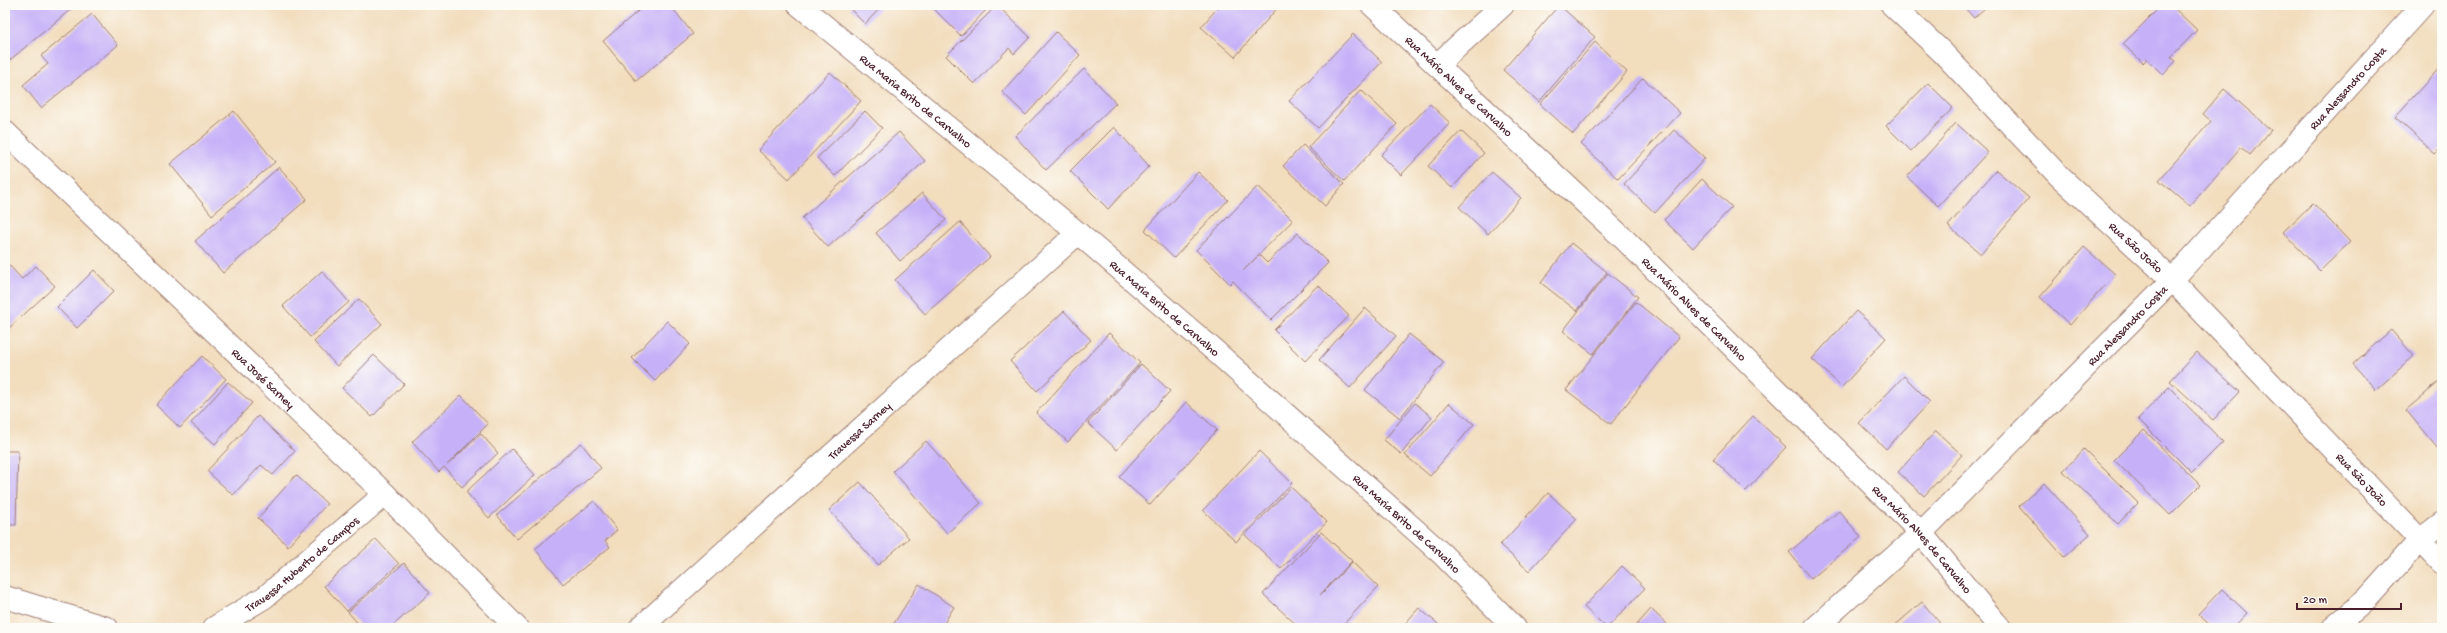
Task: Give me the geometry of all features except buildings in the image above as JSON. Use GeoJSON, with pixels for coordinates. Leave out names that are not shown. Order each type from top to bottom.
{"type":"FeatureCollection","features":[{"type":"Feature","properties":{"kind":"street","name":"Rua Maria Brito de Carvalho"},"geometry":{"type":"LineString","coordinates":[[799,5],[1078,232],[1215,351],[1442,554],[1515,628]]}},
{"type":"Feature","properties":{"kind":"street","name":"Rua Mário Alves de Carvalho"},"geometry":{"type":"LineString","coordinates":[[1372,5],[1624,239],[1921,533],[2000,628]]}},
{"type":"Feature","properties":{"kind":"street"},"geometry":{"type":"LineString","coordinates":[[1437,65],[1503,5]]}},
{"type":"Feature","properties":{"kind":"street","name":"Rua São João"},"geometry":{"type":"LineString","coordinates":[[1892,5],[1942,52],[2060,177],[2172,280],[2442,563]]}},
{"type":"Feature","properties":{"kind":"street","name":"Rua Alessandro Costa"},"geometry":{"type":"LineString","coordinates":[[1815,628],[1921,533],[2172,280],[2423,5]]}},
{"type":"Feature","properties":{"kind":"street","name":"Rua José Sarney"},"geometry":{"type":"LineString","coordinates":[[5,132],[385,494],[517,628]]}},
{"type":"Feature","properties":{"kind":"street","name":"Travessa Sarney"},"geometry":{"type":"LineString","coordinates":[[640,628],[1078,232]]}},
{"type":"Feature","properties":{"kind":"street","name":"Travessa Huberto de Campos"},"geometry":{"type":"LineString","coordinates":[[214,628],[265,597],[385,494]]}},
{"type":"Feature","properties":{"kind":"street"},"geometry":{"type":"LineString","coordinates":[[2333,628],[2366,600],[2420,540],[2442,523]]}},
{"type":"Feature","properties":{"kind":"street"},"geometry":{"type":"LineString","coordinates":[[5,597],[107,628]]}}]}
